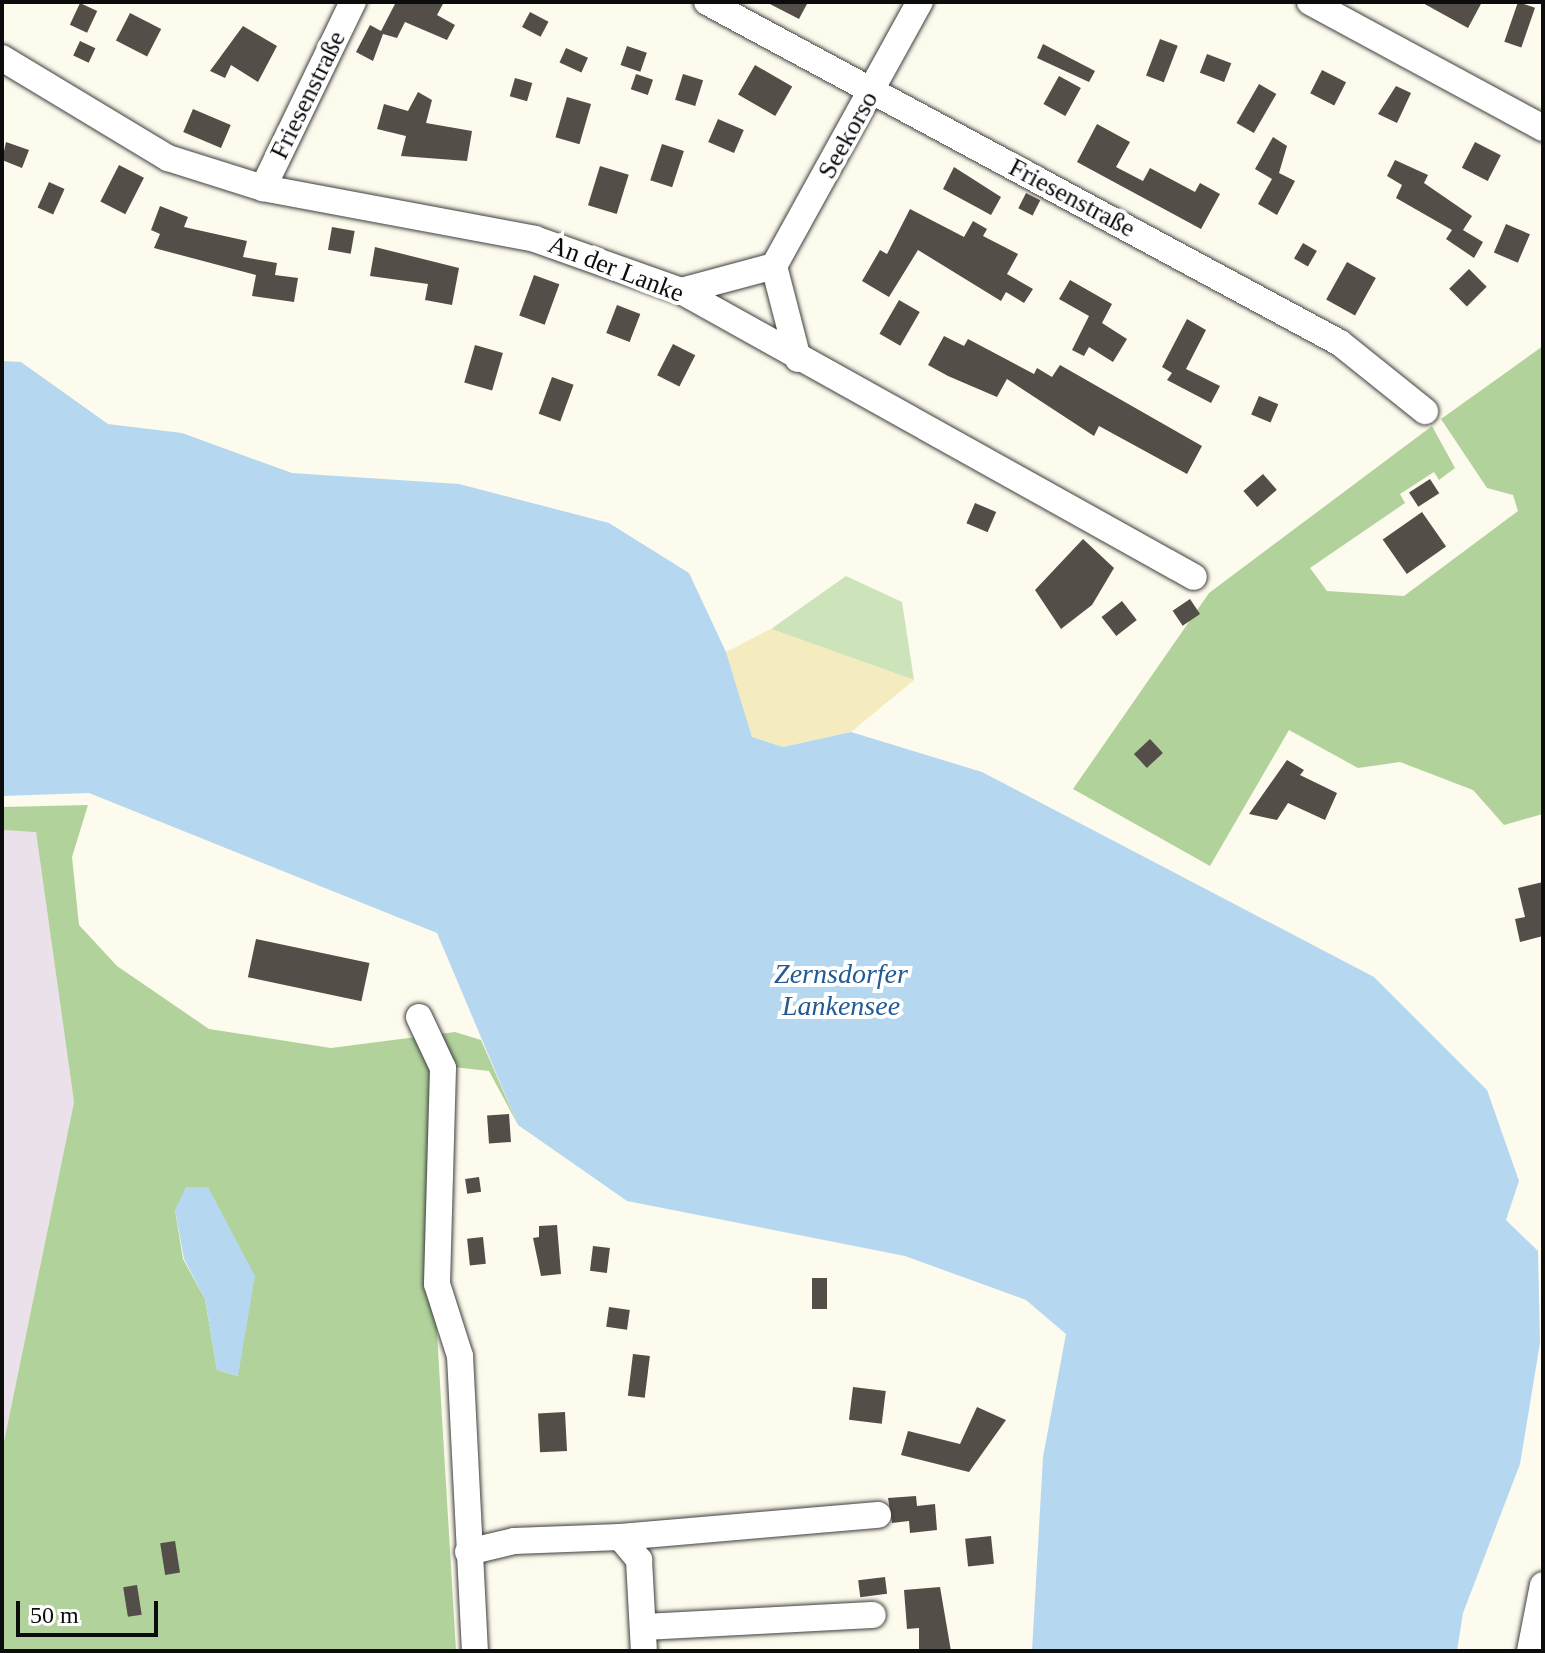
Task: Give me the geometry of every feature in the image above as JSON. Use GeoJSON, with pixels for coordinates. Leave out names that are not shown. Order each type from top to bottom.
{"type":"FeatureCollection","features":[{"type":"Feature","properties":{"kind":"street","name":"Friesenstraße"},"geometry":{"type":"LineString","coordinates":[[263,188],[353,2]]}},
{"type":"Feature","properties":{"kind":"street","name":"Friesenstraße"},"geometry":{"type":"LineString","coordinates":[[707,2],[1340,343],[1425,411]]}},
{"type":"Feature","properties":{"kind":"street","name":"Seekorso"},"geometry":{"type":"LineString","coordinates":[[774,266],[920,2]]}},
{"type":"Feature","properties":{"kind":"street"},"geometry":{"type":"LineString","coordinates":[[1310,2],[1543,128]]}},
{"type":"Feature","properties":{"kind":"street","name":"An der Lanke"},"geometry":{"type":"LineString","coordinates":[[2,58],[168,158],[263,188],[535,239],[681,291],[798,359],[1194,577]]}},
{"type":"Feature","properties":{"kind":"street"},"geometry":{"type":"LineString","coordinates":[[681,291],[774,266],[798,359]]}},
{"type":"Feature","properties":{"kind":"street"},"geometry":{"type":"LineString","coordinates":[[419,1017],[443,1068],[437,1284],[460,1356],[475,1651]]}},
{"type":"Feature","properties":{"kind":"street"},"geometry":{"type":"LineString","coordinates":[[468,1552],[514,1541],[620,1537],[878,1515]]}},
{"type":"Feature","properties":{"kind":"street"},"geometry":{"type":"LineString","coordinates":[[620,1537],[639,1560],[643,1639],[873,1615]]}},
{"type":"Feature","properties":{"kind":"street"},"geometry":{"type":"LineString","coordinates":[[1530,1651],[1543,1585]]}},
{"type":"Feature","properties":{"kind":"shaded area"},"geometry":{"type":"Polygon","coordinates":[[[2,830],[36,831],[74,1102],[2,1451],[2,830]]]}},
{"type":"Feature","properties":{"kind":"green space"},"geometry":{"type":"Polygon","coordinates":[[[1543,346],[1543,814],[1504,825],[1473,790],[1400,762],[1358,768],[1289,730],[1210,866],[1073,789],[1209,593],[1432,426],[1455,468],[1439,480],[1434,472],[1400,494],[1405,503],[1310,568],[1327,591],[1404,596],[1518,511],[1513,495],[1487,488],[1441,419],[1543,346]]]}},
{"type":"Feature","properties":{"kind":"green space"},"geometry":{"type":"Polygon","coordinates":[[[846,576],[902,602],[914,680],[771,629],[846,576]]]}},
{"type":"Feature","properties":{"kind":"green space"},"geometry":{"type":"Polygon","coordinates":[[[88,805],[72,857],[79,925],[117,966],[209,1029],[331,1048],[455,1032],[481,1040],[518,1125],[489,1071],[435,1065],[434,1283],[456,1651],[2,1651],[2,1451],[74,1102],[36,832],[2,830],[2,807],[88,805]],[[175,1210],[183,1259],[205,1299],[217,1370],[238,1376],[175,1210]]]}},
{"type":"Feature","properties":{"kind":"sand"},"geometry":{"type":"Polygon","coordinates":[[[771,629],[914,680],[851,732],[783,747],[752,737],[726,652],[771,629]]]}},
{"type":"Feature","properties":{"kind":"water","name":"Zernsdorfer Lankensee"},"geometry":{"type":"Polygon","coordinates":[[[2,361],[21,362],[108,424],[182,433],[292,473],[459,484],[609,523],[689,573],[726,652],[752,737],[783,747],[851,732],[982,772],[1374,977],[1487,1090],[1519,1181],[1506,1220],[1538,1251],[1540,1343],[1520,1464],[1463,1613],[1457,1651],[1032,1651],[1043,1457],[1066,1334],[1026,1300],[905,1256],[627,1201],[518,1125],[437,933],[89,793],[2,796],[2,361]]]}},
{"type":"Feature","properties":{"kind":"water"},"geometry":{"type":"Polygon","coordinates":[[[186,1187],[208,1187],[255,1276],[238,1376],[217,1370],[205,1299],[184,1259],[175,1210],[186,1187]]]}},
{"type":"Feature","properties":{"kind":"building"},"geometry":{"type":"Polygon","coordinates":[[[396,2],[444,2],[437,15],[455,25],[447,40],[405,22],[397,38],[383,34],[373,61],[356,52],[370,25],[381,31],[396,2]]]}},
{"type":"Feature","properties":{"kind":"building"},"geometry":{"type":"Polygon","coordinates":[[[766,2],[808,2],[799,19],[766,2]]]}},
{"type":"Feature","properties":{"kind":"building"},"geometry":{"type":"Polygon","coordinates":[[[1421,2],[1482,2],[1468,28],[1421,2]]]}},
{"type":"Feature","properties":{"kind":"building"},"geometry":{"type":"Polygon","coordinates":[[[1518,2],[1535,8],[1521,48],[1504,42],[1518,2]]]}},
{"type":"Feature","properties":{"kind":"building"},"geometry":{"type":"Polygon","coordinates":[[[80,3],[97,11],[87,33],[70,25],[80,3]]]}},
{"type":"Feature","properties":{"kind":"building"},"geometry":{"type":"Polygon","coordinates":[[[530,12],[549,22],[541,37],[522,27],[530,12]]]}},
{"type":"Feature","properties":{"kind":"building"},"geometry":{"type":"Polygon","coordinates":[[[130,13],[161,29],[147,57],[116,41],[130,13]]]}},
{"type":"Feature","properties":{"kind":"building"},"geometry":{"type":"Polygon","coordinates":[[[243,26],[277,46],[258,82],[231,65],[225,78],[210,71],[243,26]]]}},
{"type":"Feature","properties":{"kind":"building"},"geometry":{"type":"Polygon","coordinates":[[[1160,39],[1178,46],[1164,82],[1146,75],[1160,39]]]}},
{"type":"Feature","properties":{"kind":"building"},"geometry":{"type":"Polygon","coordinates":[[[80,41],[95,48],[89,63],[73,56],[80,41]]]}},
{"type":"Feature","properties":{"kind":"building"},"geometry":{"type":"Polygon","coordinates":[[[1043,44],[1095,71],[1089,82],[1037,58],[1043,44]]]}},
{"type":"Feature","properties":{"kind":"building"},"geometry":{"type":"Polygon","coordinates":[[[627,46],[647,53],[640,72],[620,65],[627,46]]]}},
{"type":"Feature","properties":{"kind":"building"},"geometry":{"type":"Polygon","coordinates":[[[566,48],[588,58],[581,72],[559,63],[566,48]]]}},
{"type":"Feature","properties":{"kind":"building"},"geometry":{"type":"Polygon","coordinates":[[[1207,54],[1231,63],[1224,82],[1200,73],[1207,54]]]}},
{"type":"Feature","properties":{"kind":"building"},"geometry":{"type":"Polygon","coordinates":[[[755,65],[792,86],[775,116],[738,94],[755,65]]]}},
{"type":"Feature","properties":{"kind":"building"},"geometry":{"type":"Polygon","coordinates":[[[1322,70],[1346,82],[1334,105],[1310,93],[1322,70]]]}},
{"type":"Feature","properties":{"kind":"building"},"geometry":{"type":"Polygon","coordinates":[[[636,74],[653,80],[648,95],[631,89],[636,74]]]}},
{"type":"Feature","properties":{"kind":"building"},"geometry":{"type":"Polygon","coordinates":[[[683,74],[703,80],[695,106],[675,100],[683,74]]]}},
{"type":"Feature","properties":{"kind":"building"},"geometry":{"type":"Polygon","coordinates":[[[1059,76],[1081,88],[1065,116],[1043,104],[1059,76]]]}},
{"type":"Feature","properties":{"kind":"building"},"geometry":{"type":"Polygon","coordinates":[[[515,78],[532,83],[527,101],[510,96],[515,78]]]}},
{"type":"Feature","properties":{"kind":"building"},"geometry":{"type":"Polygon","coordinates":[[[1259,84],[1276,94],[1254,133],[1236,123],[1259,84]]]}},
{"type":"Feature","properties":{"kind":"building"},"geometry":{"type":"Polygon","coordinates":[[[1396,86],[1411,93],[1397,123],[1378,114],[1396,86]]]}},
{"type":"Feature","properties":{"kind":"building"},"geometry":{"type":"Polygon","coordinates":[[[418,92],[432,100],[426,123],[472,131],[467,161],[401,156],[406,136],[377,129],[384,104],[408,111],[418,92]]]}},
{"type":"Feature","properties":{"kind":"building"},"geometry":{"type":"Polygon","coordinates":[[[567,97],[591,104],[579,144],[555,137],[567,97]]]}},
{"type":"Feature","properties":{"kind":"building"},"geometry":{"type":"Polygon","coordinates":[[[193,109],[231,125],[221,148],[183,132],[193,109]]]}},
{"type":"Feature","properties":{"kind":"building"},"geometry":{"type":"Polygon","coordinates":[[[718,119],[744,130],[734,153],[708,142],[718,119]]]}},
{"type":"Feature","properties":{"kind":"building"},"geometry":{"type":"Polygon","coordinates":[[[1097,124],[1130,142],[1116,167],[1143,181],[1150,168],[1195,192],[1200,183],[1220,194],[1201,229],[1077,162],[1097,124]]]}},
{"type":"Feature","properties":{"kind":"building"},"geometry":{"type":"Polygon","coordinates":[[[1273,137],[1287,146],[1279,173],[1295,181],[1277,215],[1258,204],[1272,179],[1255,169],[1273,137]]]}},
{"type":"Feature","properties":{"kind":"building"},"geometry":{"type":"Polygon","coordinates":[[[6,142],[29,150],[22,168],[2,160],[6,142]]]}},
{"type":"Feature","properties":{"kind":"building"},"geometry":{"type":"Polygon","coordinates":[[[1475,142],[1501,155],[1488,181],[1462,168],[1475,142]]]}},
{"type":"Feature","properties":{"kind":"building"},"geometry":{"type":"Polygon","coordinates":[[[662,144],[684,151],[672,187],[650,180],[662,144]]]}},
{"type":"Feature","properties":{"kind":"building"},"geometry":{"type":"Polygon","coordinates":[[[1395,160],[1428,175],[1424,183],[1472,216],[1463,230],[1483,242],[1474,258],[1446,239],[1452,230],[1396,198],[1402,185],[1387,176],[1395,160]]]}},
{"type":"Feature","properties":{"kind":"building"},"geometry":{"type":"Polygon","coordinates":[[[119,165],[144,178],[125,214],[100,202],[119,165]]]}},
{"type":"Feature","properties":{"kind":"building"},"geometry":{"type":"Polygon","coordinates":[[[600,166],[629,175],[617,214],[588,205],[600,166]]]}},
{"type":"Feature","properties":{"kind":"building"},"geometry":{"type":"Polygon","coordinates":[[[954,167],[1001,197],[991,215],[943,189],[954,167]]]}},
{"type":"Feature","properties":{"kind":"building"},"geometry":{"type":"Polygon","coordinates":[[[49,182],[65,189],[53,214],[38,208],[49,182]]]}},
{"type":"Feature","properties":{"kind":"building"},"geometry":{"type":"Polygon","coordinates":[[[1026,193],[1040,200],[1033,215],[1018,208],[1026,193]]]}},
{"type":"Feature","properties":{"kind":"building"},"geometry":{"type":"Polygon","coordinates":[[[160,206],[188,217],[184,227],[247,241],[243,257],[277,263],[275,275],[298,278],[294,302],[252,296],[256,275],[154,248],[160,234],[151,230],[160,206]]]}},
{"type":"Feature","properties":{"kind":"building"},"geometry":{"type":"Polygon","coordinates":[[[910,209],[964,237],[973,221],[987,229],[983,236],[1018,254],[1007,274],[1033,289],[1024,303],[1006,292],[1001,301],[918,250],[889,297],[862,281],[880,250],[887,254],[910,209]]]}},
{"type":"Feature","properties":{"kind":"building"},"geometry":{"type":"Polygon","coordinates":[[[1506,224],[1530,234],[1518,263],[1494,253],[1506,224]]]}},
{"type":"Feature","properties":{"kind":"building"},"geometry":{"type":"Polygon","coordinates":[[[332,227],[355,231],[351,254],[328,250],[332,227]]]}},
{"type":"Feature","properties":{"kind":"building"},"geometry":{"type":"Polygon","coordinates":[[[1303,243],[1317,251],[1308,267],[1294,259],[1303,243]]]}},
{"type":"Feature","properties":{"kind":"building"},"geometry":{"type":"Polygon","coordinates":[[[375,247],[459,268],[452,305],[425,300],[428,284],[370,276],[375,247]]]}},
{"type":"Feature","properties":{"kind":"building"},"geometry":{"type":"Polygon","coordinates":[[[1347,262],[1376,278],[1355,316],[1326,300],[1347,262]]]}},
{"type":"Feature","properties":{"kind":"building"},"geometry":{"type":"Polygon","coordinates":[[[1469,269],[1487,287],[1467,306],[1449,289],[1469,269]]]}},
{"type":"Feature","properties":{"kind":"building"},"geometry":{"type":"Polygon","coordinates":[[[534,275],[559,284],[545,325],[519,315],[534,275]]]}},
{"type":"Feature","properties":{"kind":"building"},"geometry":{"type":"Polygon","coordinates":[[[1070,280],[1112,304],[1102,323],[1127,339],[1113,362],[1089,347],[1084,356],[1072,350],[1089,316],[1059,299],[1070,280]]]}},
{"type":"Feature","properties":{"kind":"building"},"geometry":{"type":"Polygon","coordinates":[[[899,300],[920,312],[900,346],[880,334],[899,300]]]}},
{"type":"Feature","properties":{"kind":"building"},"geometry":{"type":"Polygon","coordinates":[[[617,305],[640,314],[630,342],[606,333],[617,305]]]}},
{"type":"Feature","properties":{"kind":"building"},"geometry":{"type":"Polygon","coordinates":[[[1187,319],[1206,330],[1186,369],[1220,386],[1211,403],[1167,380],[1172,373],[1162,367],[1187,319]]]}},
{"type":"Feature","properties":{"kind":"building"},"geometry":{"type":"Polygon","coordinates":[[[944,336],[964,346],[968,339],[1034,374],[1037,368],[1052,377],[1060,365],[1202,446],[1187,474],[1099,426],[1094,436],[1007,379],[997,397],[928,365],[944,336]]]}},
{"type":"Feature","properties":{"kind":"building"},"geometry":{"type":"Polygon","coordinates":[[[673,344],[695,355],[679,387],[657,375],[673,344]]]}},
{"type":"Feature","properties":{"kind":"building"},"geometry":{"type":"Polygon","coordinates":[[[475,345],[503,353],[492,390],[464,382],[475,345]]]}},
{"type":"Feature","properties":{"kind":"building"},"geometry":{"type":"Polygon","coordinates":[[[552,377],[574,385],[560,422],[539,414],[552,377]]]}},
{"type":"Feature","properties":{"kind":"building"},"geometry":{"type":"Polygon","coordinates":[[[1259,396],[1278,404],[1271,423],[1251,414],[1259,396]]]}},
{"type":"Feature","properties":{"kind":"building"},"geometry":{"type":"Polygon","coordinates":[[[1263,474],[1277,490],[1257,507],[1243,491],[1263,474]]]}},
{"type":"Feature","properties":{"kind":"building"},"geometry":{"type":"Polygon","coordinates":[[[1430,479],[1439,493],[1418,507],[1409,493],[1430,479]]]}},
{"type":"Feature","properties":{"kind":"building"},"geometry":{"type":"Polygon","coordinates":[[[975,503],[996,512],[988,532],[966,523],[975,503]]]}},
{"type":"Feature","properties":{"kind":"building"},"geometry":{"type":"Polygon","coordinates":[[[1422,512],[1446,546],[1407,574],[1383,540],[1422,512]]]}},
{"type":"Feature","properties":{"kind":"building"},"geometry":{"type":"Polygon","coordinates":[[[1083,539],[1114,568],[1092,605],[1061,629],[1035,590],[1083,539]]]}},
{"type":"Feature","properties":{"kind":"building"},"geometry":{"type":"Polygon","coordinates":[[[1190,599],[1200,614],[1183,626],[1173,611],[1190,599]]]}},
{"type":"Feature","properties":{"kind":"building"},"geometry":{"type":"Polygon","coordinates":[[[1122,601],[1137,620],[1116,636],[1102,617],[1122,601]]]}},
{"type":"Feature","properties":{"kind":"building"},"geometry":{"type":"Polygon","coordinates":[[[1150,739],[1163,753],[1147,768],[1134,754],[1150,739]]]}},
{"type":"Feature","properties":{"kind":"building"},"geometry":{"type":"Polygon","coordinates":[[[1287,760],[1304,770],[1300,775],[1337,793],[1325,820],[1288,803],[1277,820],[1249,814],[1287,760]]]}},
{"type":"Feature","properties":{"kind":"building"},"geometry":{"type":"Polygon","coordinates":[[[1543,882],[1543,936],[1520,942],[1515,919],[1525,917],[1518,888],[1543,882]]]}},
{"type":"Feature","properties":{"kind":"building"},"geometry":{"type":"Polygon","coordinates":[[[256,939],[369,963],[361,1001],[248,977],[256,939]]]}},
{"type":"Feature","properties":{"kind":"building"},"geometry":{"type":"Polygon","coordinates":[[[509,1114],[511,1142],[489,1143],[487,1116],[509,1114]]]}},
{"type":"Feature","properties":{"kind":"building"},"geometry":{"type":"Polygon","coordinates":[[[479,1177],[481,1192],[467,1194],[465,1179],[479,1177]]]}},
{"type":"Feature","properties":{"kind":"building"},"geometry":{"type":"Polygon","coordinates":[[[557,1225],[561,1274],[541,1276],[533,1238],[539,1237],[539,1226],[557,1225]]]}},
{"type":"Feature","properties":{"kind":"building"},"geometry":{"type":"Polygon","coordinates":[[[483,1237],[486,1264],[470,1266],[467,1239],[483,1237]]]}},
{"type":"Feature","properties":{"kind":"building"},"geometry":{"type":"Polygon","coordinates":[[[593,1246],[610,1248],[607,1273],[590,1271],[593,1246]]]}},
{"type":"Feature","properties":{"kind":"building"},"geometry":{"type":"Polygon","coordinates":[[[812,1278],[827,1278],[827,1309],[812,1309],[812,1278]]]}},
{"type":"Feature","properties":{"kind":"building"},"geometry":{"type":"Polygon","coordinates":[[[609,1307],[630,1310],[627,1330],[606,1327],[609,1307]]]}},
{"type":"Feature","properties":{"kind":"building"},"geometry":{"type":"Polygon","coordinates":[[[633,1354],[650,1356],[645,1398],[628,1396],[633,1354]]]}},
{"type":"Feature","properties":{"kind":"building"},"geometry":{"type":"Polygon","coordinates":[[[853,1387],[886,1391],[882,1424],[849,1420],[853,1387]]]}},
{"type":"Feature","properties":{"kind":"building"},"geometry":{"type":"Polygon","coordinates":[[[977,1407],[1006,1420],[969,1472],[901,1455],[908,1431],[960,1444],[977,1407]]]}},
{"type":"Feature","properties":{"kind":"building"},"geometry":{"type":"Polygon","coordinates":[[[565,1412],[567,1451],[540,1452],[538,1413],[565,1412]]]}},
{"type":"Feature","properties":{"kind":"building"},"geometry":{"type":"Polygon","coordinates":[[[916,1496],[917,1506],[935,1504],[937,1530],[910,1533],[909,1521],[892,1523],[888,1498],[916,1496]]]}},
{"type":"Feature","properties":{"kind":"building"},"geometry":{"type":"Polygon","coordinates":[[[991,1536],[994,1564],[968,1567],[965,1539],[991,1536]]]}},
{"type":"Feature","properties":{"kind":"building"},"geometry":{"type":"Polygon","coordinates":[[[175,1541],[180,1573],[165,1575],[160,1543],[175,1541]]]}},
{"type":"Feature","properties":{"kind":"building"},"geometry":{"type":"Polygon","coordinates":[[[885,1577],[887,1594],[860,1597],[858,1580],[885,1577]]]}},
{"type":"Feature","properties":{"kind":"building"},"geometry":{"type":"Polygon","coordinates":[[[137,1585],[142,1615],[128,1617],[123,1587],[137,1585]]]}},
{"type":"Feature","properties":{"kind":"building"},"geometry":{"type":"Polygon","coordinates":[[[940,1587],[951,1651],[919,1651],[919,1628],[907,1629],[904,1590],[940,1587]]]}}]}
